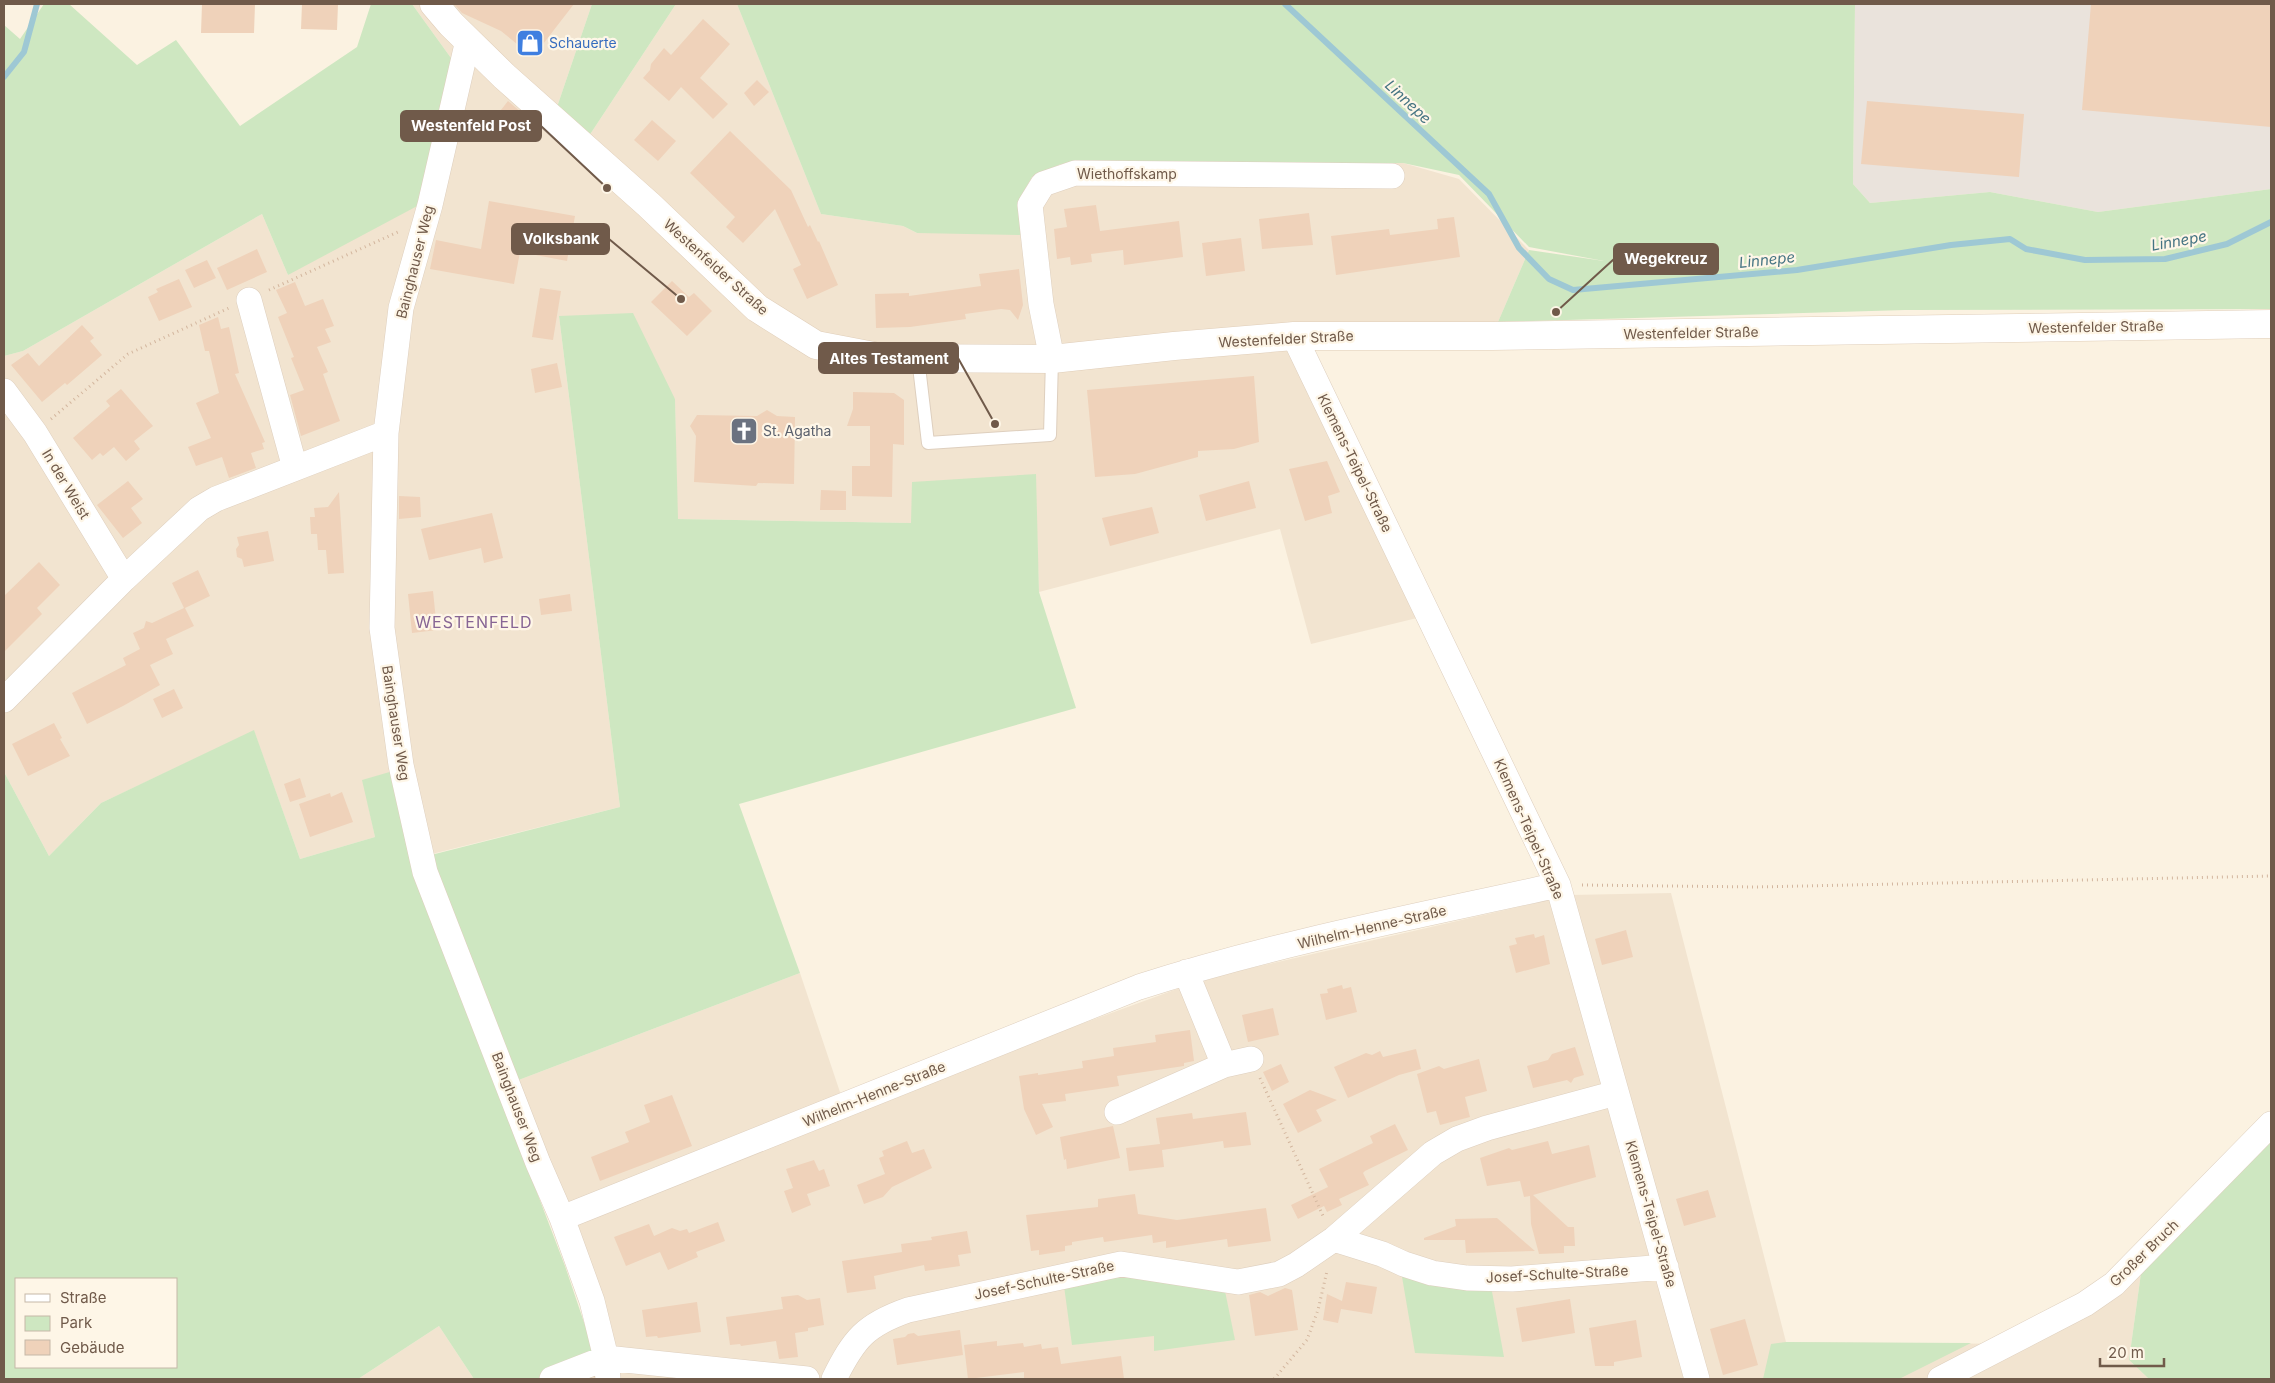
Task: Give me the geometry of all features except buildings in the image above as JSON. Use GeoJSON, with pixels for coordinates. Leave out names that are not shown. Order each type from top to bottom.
{"type":"FeatureCollection","features":[{"type":"Feature","properties":{"kind":"main road","name":"Westenfelder Straße"},"geometry":{"type":"LineString","coordinates":[[434,4],[451,24],[504,76],[649,206],[757,308],[816,345],[884,358],[1052,359],[1294,336],[1492,336],[2271,324]]}},
{"type":"Feature","properties":{"kind":"street","name":"Bainghauser Weg"},"geometry":{"type":"LineString","coordinates":[[468,40],[426,220],[402,308],[386,433],[382,628],[401,764],[414,830],[425,872],[535,1154],[562,1218],[592,1301],[607,1369]]}},
{"type":"Feature","properties":{"kind":"street","name":"Wiethoffskamp"},"geometry":{"type":"LineString","coordinates":[[1052,359],[1041,304],[1030,205],[1043,184],[1074,174],[1392,176]]}},
{"type":"Feature","properties":{"kind":"street"},"geometry":{"type":"LineString","coordinates":[[249,300],[295,468]]}},
{"type":"Feature","properties":{"kind":"street","name":"Klemens-Teipel-Straße"},"geometry":{"type":"LineString","coordinates":[[1294,336],[1558,885],[1697,1379]]}},
{"type":"Feature","properties":{"kind":"street","name":"In der Weist"},"geometry":{"type":"LineString","coordinates":[[4,391],[35,433],[124,579]]}},
{"type":"Feature","properties":{"kind":"street"},"geometry":{"type":"LineString","coordinates":[[4,700],[124,579],[198,509],[216,499],[386,433]]}},
{"type":"Feature","properties":{"kind":"street","name":"Wilhelm-Henne-Straße"},"geometry":{"type":"LineString","coordinates":[[562,1218],[1139,986],[1186,972],[1374,926],[1558,885]]}},
{"type":"Feature","properties":{"kind":"street"},"geometry":{"type":"LineString","coordinates":[[1186,972],[1224,1065]]}},
{"type":"Feature","properties":{"kind":"street"},"geometry":{"type":"LineString","coordinates":[[1117,1112],[1224,1065],[1251,1060]]}},
{"type":"Feature","properties":{"kind":"street","name":"Josef-Schulte-Straße"},"geometry":{"type":"LineString","coordinates":[[834,1379],[848,1351],[865,1332],[883,1318],[908,1310],[1121,1264],[1215,1280],[1238,1282],[1279,1274],[1296,1265],[1334,1238],[1433,1153],[1458,1139],[1487,1128],[1616,1093]]}},
{"type":"Feature","properties":{"kind":"street","name":"Großer Bruch"},"geometry":{"type":"LineString","coordinates":[[1940,1379],[2085,1304],[2114,1284],[2271,1124]]}},
{"type":"Feature","properties":{"kind":"street","name":"Josef-Schulte-Straße"},"geometry":{"type":"LineString","coordinates":[[1334,1238],[1432,1273],[1467,1278],[1512,1278],[1666,1267]]}},
{"type":"Feature","properties":{"kind":"street"},"geometry":{"type":"LineString","coordinates":[[552,1379],[607,1369],[807,1379]]}},
{"type":"Feature","properties":{"kind":"lane"},"geometry":{"type":"LineString","coordinates":[[918,358],[928,443],[1050,435],[1052,359]]}},
{"type":"Feature","properties":{"kind":"path"},"geometry":{"type":"LineString","coordinates":[[35,433],[128,354],[426,220]]}},
{"type":"Feature","properties":{"kind":"path"},"geometry":{"type":"LineString","coordinates":[[1558,885],[1756,887],[2271,876]]}},
{"type":"Feature","properties":{"kind":"path"},"geometry":{"type":"LineString","coordinates":[[1251,1060],[1334,1238],[1318,1310],[1307,1340],[1274,1379]]}},
{"type":"Feature","properties":{"kind":"shaded area"},"geometry":{"type":"Polygon","coordinates":[[[412,4],[592,4],[557,107],[589,136],[676,4],[737,4],[821,214],[903,226],[917,233],[1020,198],[1032,176],[1061,164],[1403,163],[1459,179],[1529,250],[1492,336],[1287,343],[1421,617],[1311,644],[1280,529],[1039,592],[1035,474],[911,523],[677,519],[675,399],[559,316],[620,807],[412,859],[363,780],[375,837],[300,859],[254,731],[101,803],[49,856],[4,772],[4,356],[23,351],[262,214],[288,275],[451,58],[412,4]]]}},
{"type":"Feature","properties":{"kind":"shaded area"},"geometry":{"type":"Polygon","coordinates":[[[1855,4],[2271,4],[2271,189],[2098,212],[1990,192],[1870,203],[1853,184],[1855,4]]]}},
{"type":"Feature","properties":{"kind":"shaded area"},"geometry":{"type":"Polygon","coordinates":[[[1671,893],[1786,1342],[2024,1344],[2141,1273],[2129,1360],[2149,1379],[580,1379],[615,1367],[516,1081],[800,973],[846,1110],[1207,978],[1571,895],[1671,893]]]}},
{"type":"Feature","properties":{"kind":"shaded area"},"geometry":{"type":"Polygon","coordinates":[[[439,1326],[474,1379],[358,1379],[439,1326]]]}},
{"type":"Feature","properties":{"kind":"green space"},"geometry":{"type":"Polygon","coordinates":[[[44,4],[69,4],[137,65],[176,40],[240,126],[357,47],[371,4],[412,4],[451,58],[421,204],[288,275],[262,214],[23,351],[4,356],[4,25],[20,39],[44,4]]]}},
{"type":"Feature","properties":{"kind":"green space"},"geometry":{"type":"Polygon","coordinates":[[[592,4],[676,4],[589,136],[557,107],[592,4]]]}},
{"type":"Feature","properties":{"kind":"green space"},"geometry":{"type":"Polygon","coordinates":[[[737,4],[1855,4],[1853,184],[1870,203],[1990,192],[2098,212],[2271,189],[2271,309],[1905,310],[1498,322],[1529,250],[1604,261],[1529,247],[1459,175],[1403,163],[1061,164],[1032,177],[1020,198],[1022,235],[917,233],[903,226],[821,214],[737,4]]]}},
{"type":"Feature","properties":{"kind":"green space"},"geometry":{"type":"Polygon","coordinates":[[[633,313],[675,399],[678,519],[911,523],[912,482],[1036,474],[1039,592],[1076,708],[739,804],[800,973],[516,1081],[427,856],[620,807],[559,316],[633,313]]]}},
{"type":"Feature","properties":{"kind":"green space"},"geometry":{"type":"Polygon","coordinates":[[[254,730],[300,859],[375,837],[362,780],[393,771],[501,1098],[565,1266],[594,1352],[545,1379],[474,1379],[439,1326],[358,1379],[4,1379],[4,772],[49,856],[101,803],[254,730]]]}},
{"type":"Feature","properties":{"kind":"green space"},"geometry":{"type":"Polygon","coordinates":[[[2271,1135],[2271,1379],[2149,1379],[2129,1360],[2141,1273],[2271,1135]]]}},
{"type":"Feature","properties":{"kind":"green space"},"geometry":{"type":"Polygon","coordinates":[[[1401,1271],[1491,1286],[1504,1357],[1415,1353],[1401,1271]]]}},
{"type":"Feature","properties":{"kind":"green space"},"geometry":{"type":"Polygon","coordinates":[[[1123,1275],[1225,1291],[1235,1340],[1154,1351],[1154,1336],[1072,1345],[1064,1286],[1123,1275]]]}},
{"type":"Feature","properties":{"kind":"green space"},"geometry":{"type":"Polygon","coordinates":[[[1786,1342],[1971,1343],[1899,1379],[1763,1379],[1771,1344],[1786,1342]]]}},
{"type":"Feature","properties":{"kind":"waterway"},"geometry":{"type":"LineString","coordinates":[[4,77],[24,52],[37,4]]}},
{"type":"Feature","properties":{"kind":"waterway","name":"Linnepe"},"geometry":{"type":"LineString","coordinates":[[1285,4],[1489,194],[1519,248],[1549,279],[1573,290],[1797,270],[1951,245],[2010,239],[2026,249],[2085,260],[2165,259],[2227,244],[2271,222]]}},
{"type":"Feature","properties":{"kind":"place","name":"Schauerte"},"geometry":{"type":"Point","coordinates":[530,43]}},
{"type":"Feature","properties":{"kind":"place","name":"Westenfeld Post"},"geometry":{"type":"Point","coordinates":[607,188]}},
{"type":"Feature","properties":{"kind":"place","name":"Volksbank"},"geometry":{"type":"Point","coordinates":[681,299]}},
{"type":"Feature","properties":{"kind":"place","name":"Wegekreuz"},"geometry":{"type":"Point","coordinates":[1556,312]}},
{"type":"Feature","properties":{"kind":"place","name":"Altes Testament"},"geometry":{"type":"Point","coordinates":[995,424]}},
{"type":"Feature","properties":{"kind":"place","name":"St. Agatha"},"geometry":{"type":"Point","coordinates":[744,431]}},
{"type":"Feature","properties":{"kind":"district","name":"WESTENFELD"},"geometry":{"type":"Point","coordinates":[474,622]}}]}
